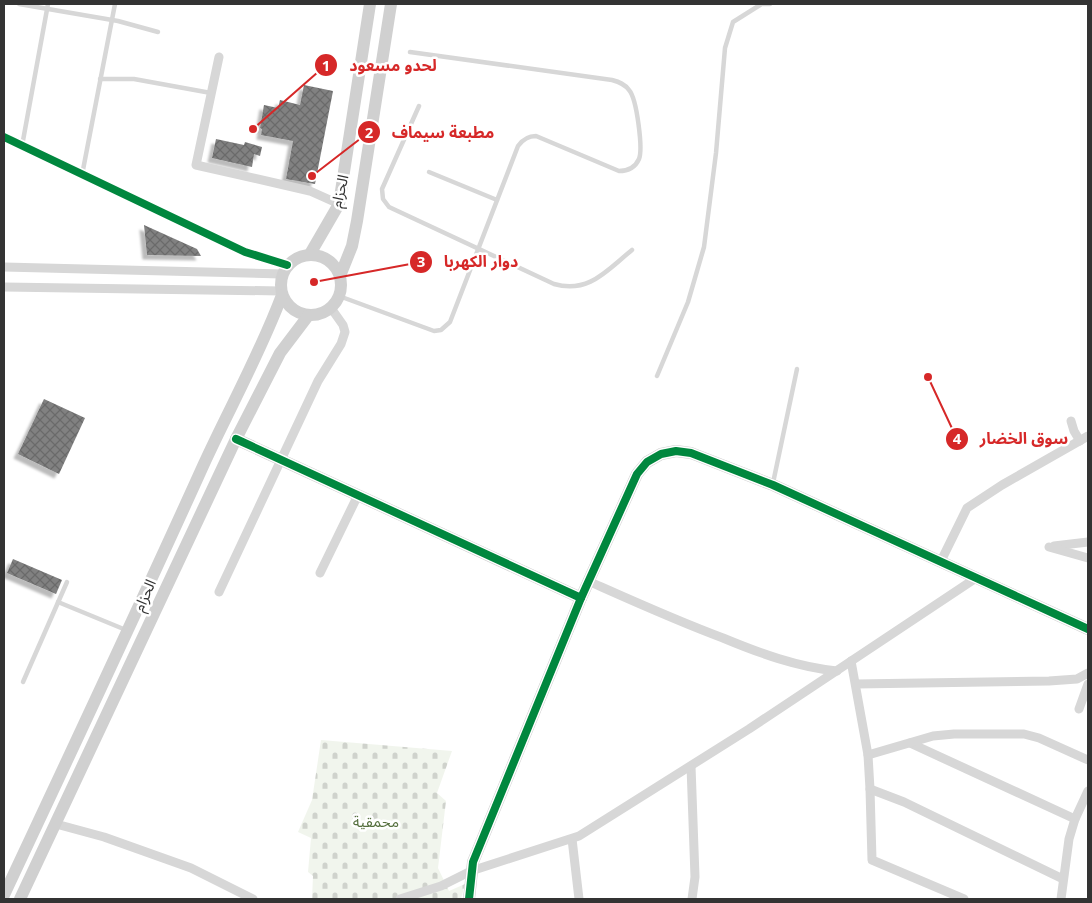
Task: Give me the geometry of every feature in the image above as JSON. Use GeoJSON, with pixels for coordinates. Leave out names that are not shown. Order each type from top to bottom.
{"type":"FeatureCollection","features":[{"type":"Feature","properties":{"kind":"main road","name":"الحزام"},"geometry":{"type":"LineString","coordinates":[[310,254],[339,204],[370,4]]}},
{"type":"Feature","properties":{"kind":"main road"},"geometry":{"type":"LineString","coordinates":[[340,276],[352,246],[357,221],[391,4]]}},
{"type":"Feature","properties":{"kind":"main road"},"geometry":{"type":"LineString","coordinates":[[310,254],[329,260],[336,267],[340,276],[341,290],[339,296],[331,308],[316,315],[299,314],[286,303],[281,293],[280,282],[285,269],[298,257],[310,254]]}},
{"type":"Feature","properties":{"kind":"main road","name":"الحزام"},"geometry":{"type":"LineString","coordinates":[[4,895],[214,442],[269,331],[281,293]]}},
{"type":"Feature","properties":{"kind":"main road","name":"الحزام"},"geometry":{"type":"LineString","coordinates":[[20,899],[233,444],[280,353],[308,316]]}},
{"type":"Feature","properties":{"kind":"main road"},"geometry":{"type":"LineString","coordinates":[[214,442],[233,444],[281,460],[581,598]]}},
{"type":"Feature","properties":{"kind":"main road"},"geometry":{"type":"LineString","coordinates":[[469,899],[473,862],[588,581],[637,474],[654,458],[668,452],[684,451],[691,453],[773,486],[1088,629]]}},
{"type":"Feature","properties":{"kind":"street"},"geometry":{"type":"LineString","coordinates":[[219,56],[196,164],[310,191],[339,204]]}},
{"type":"Feature","properties":{"kind":"street"},"geometry":{"type":"LineString","coordinates":[[4,137],[245,252],[285,269]]}},
{"type":"Feature","properties":{"kind":"street"},"geometry":{"type":"LineString","coordinates":[[4,267],[107,270],[285,269]]}},
{"type":"Feature","properties":{"kind":"street"},"geometry":{"type":"LineString","coordinates":[[4,287],[281,293]]}},
{"type":"Feature","properties":{"kind":"street"},"geometry":{"type":"LineString","coordinates":[[219,592],[318,381],[343,338],[345,332],[343,325],[331,308]]}},
{"type":"Feature","properties":{"kind":"street"},"geometry":{"type":"LineString","coordinates":[[941,561],[967,508],[1002,485],[1084,438],[1074,431],[1071,421]]}},
{"type":"Feature","properties":{"kind":"street"},"geometry":{"type":"LineString","coordinates":[[320,573],[358,495]]}},
{"type":"Feature","properties":{"kind":"street"},"geometry":{"type":"LineString","coordinates":[[1088,542],[1049,546],[1088,558]]}},
{"type":"Feature","properties":{"kind":"street"},"geometry":{"type":"LineString","coordinates":[[400,899],[440,886],[471,871],[579,836],[691,766],[976,578]]}},
{"type":"Feature","properties":{"kind":"street"},"geometry":{"type":"LineString","coordinates":[[588,581],[685,624],[752,650],[813,669],[837,671]]}},
{"type":"Feature","properties":{"kind":"street"},"geometry":{"type":"LineString","coordinates":[[852,661],[868,755],[872,860],[964,899]]}},
{"type":"Feature","properties":{"kind":"street"},"geometry":{"type":"LineString","coordinates":[[856,684],[1050,681],[1077,679],[1088,674]]}},
{"type":"Feature","properties":{"kind":"street"},"geometry":{"type":"LineString","coordinates":[[1079,709],[1088,684]]}},
{"type":"Feature","properties":{"kind":"street"},"geometry":{"type":"LineString","coordinates":[[868,755],[933,736],[954,734],[1024,734],[1039,738],[1088,760]]}},
{"type":"Feature","properties":{"kind":"street"},"geometry":{"type":"LineString","coordinates":[[910,743],[1075,819]]}},
{"type":"Feature","properties":{"kind":"street"},"geometry":{"type":"LineString","coordinates":[[691,766],[696,877],[692,899]]}},
{"type":"Feature","properties":{"kind":"street"},"geometry":{"type":"LineString","coordinates":[[870,789],[904,802],[1063,879]]}},
{"type":"Feature","properties":{"kind":"street"},"geometry":{"type":"LineString","coordinates":[[1061,899],[1069,840],[1075,819],[1088,791]]}},
{"type":"Feature","properties":{"kind":"street"},"geometry":{"type":"LineString","coordinates":[[56,824],[104,837],[191,868],[253,899]]}},
{"type":"Feature","properties":{"kind":"street"},"geometry":{"type":"LineString","coordinates":[[572,839],[578,899]]}},
{"type":"Feature","properties":{"kind":"lane"},"geometry":{"type":"LineString","coordinates":[[19,4],[47,6],[158,32]]}},
{"type":"Feature","properties":{"kind":"lane"},"geometry":{"type":"LineString","coordinates":[[82,175],[115,4]]}},
{"type":"Feature","properties":{"kind":"lane"},"geometry":{"type":"LineString","coordinates":[[657,376],[688,302],[704,247],[716,153],[724,48],[733,22],[760,4],[770,4]]}},
{"type":"Feature","properties":{"kind":"lane"},"geometry":{"type":"LineString","coordinates":[[22,146],[47,6]]}},
{"type":"Feature","properties":{"kind":"lane"},"geometry":{"type":"LineString","coordinates":[[339,296],[434,330],[442,330],[450,322],[518,146],[528,137],[541,138],[619,171],[625,171],[634,167],[639,158],[634,98],[629,89],[621,83],[612,80],[410,52]]}},
{"type":"Feature","properties":{"kind":"lane"},"geometry":{"type":"LineString","coordinates":[[100,79],[134,79],[211,93]]}},
{"type":"Feature","properties":{"kind":"lane"},"geometry":{"type":"LineString","coordinates":[[420,106],[382,189],[383,199],[389,207],[554,284],[572,288],[589,284],[632,250]]}},
{"type":"Feature","properties":{"kind":"lane"},"geometry":{"type":"LineString","coordinates":[[429,172],[497,200]]}},
{"type":"Feature","properties":{"kind":"lane"},"geometry":{"type":"LineString","coordinates":[[773,486],[797,370]]}},
{"type":"Feature","properties":{"kind":"lane"},"geometry":{"type":"LineString","coordinates":[[23,682],[67,582]]}},
{"type":"Feature","properties":{"kind":"lane"},"geometry":{"type":"LineString","coordinates":[[58,602],[128,631]]}},
{"type":"Feature","properties":{"kind":"green space","name":"محمقية"},"geometry":{"type":"Polygon","coordinates":[[[321,740],[452,751],[437,793],[446,801],[438,868],[449,891],[465,884],[461,899],[312,899],[313,876],[308,872],[311,838],[298,832],[312,800],[321,740]]]}},
{"type":"Feature","properties":{"kind":"building"},"geometry":{"type":"Polygon","coordinates":[[[304,85],[333,91],[315,184],[286,179],[293,141],[261,135],[262,129],[260,128],[264,105],[278,108],[280,100],[300,105],[304,85]]]}},
{"type":"Feature","properties":{"kind":"building"},"geometry":{"type":"Polygon","coordinates":[[[216,139],[244,145],[245,142],[262,147],[260,156],[254,154],[252,167],[212,158],[216,139]]]}},
{"type":"Feature","properties":{"kind":"building"},"geometry":{"type":"Polygon","coordinates":[[[144,225],[197,249],[201,256],[147,255],[144,225]]]}},
{"type":"Feature","properties":{"kind":"building"},"geometry":{"type":"Polygon","coordinates":[[[44,399],[85,418],[59,474],[18,454],[44,399]]]}},
{"type":"Feature","properties":{"kind":"building"},"geometry":{"type":"Polygon","coordinates":[[[13,559],[62,580],[56,594],[7,573],[13,559]]]}},
{"type":"Feature","properties":{"kind":"cycle path"},"geometry":{"type":"LineString","coordinates":[[4,137],[245,252],[287,265]]}},
{"type":"Feature","properties":{"kind":"cycle path"},"geometry":{"type":"LineString","coordinates":[[236,439],[581,598]]}},
{"type":"Feature","properties":{"kind":"cycle path"},"geometry":{"type":"LineString","coordinates":[[469,899],[473,862],[581,598],[637,474],[647,462],[661,454],[676,451],[691,453],[773,485],[1088,629]]}},
{"type":"Feature","properties":{"kind":"place","name":"لحدو مسعود"},"geometry":{"type":"Point","coordinates":[253,129]}},
{"type":"Feature","properties":{"kind":"place","name":"مطبعة سيماف"},"geometry":{"type":"Point","coordinates":[312,176]}},
{"type":"Feature","properties":{"kind":"place","name":"دوار الكهربا"},"geometry":{"type":"Point","coordinates":[314,282]}},
{"type":"Feature","properties":{"kind":"place","name":"سوق الخضار"},"geometry":{"type":"Point","coordinates":[928,377]}}]}
